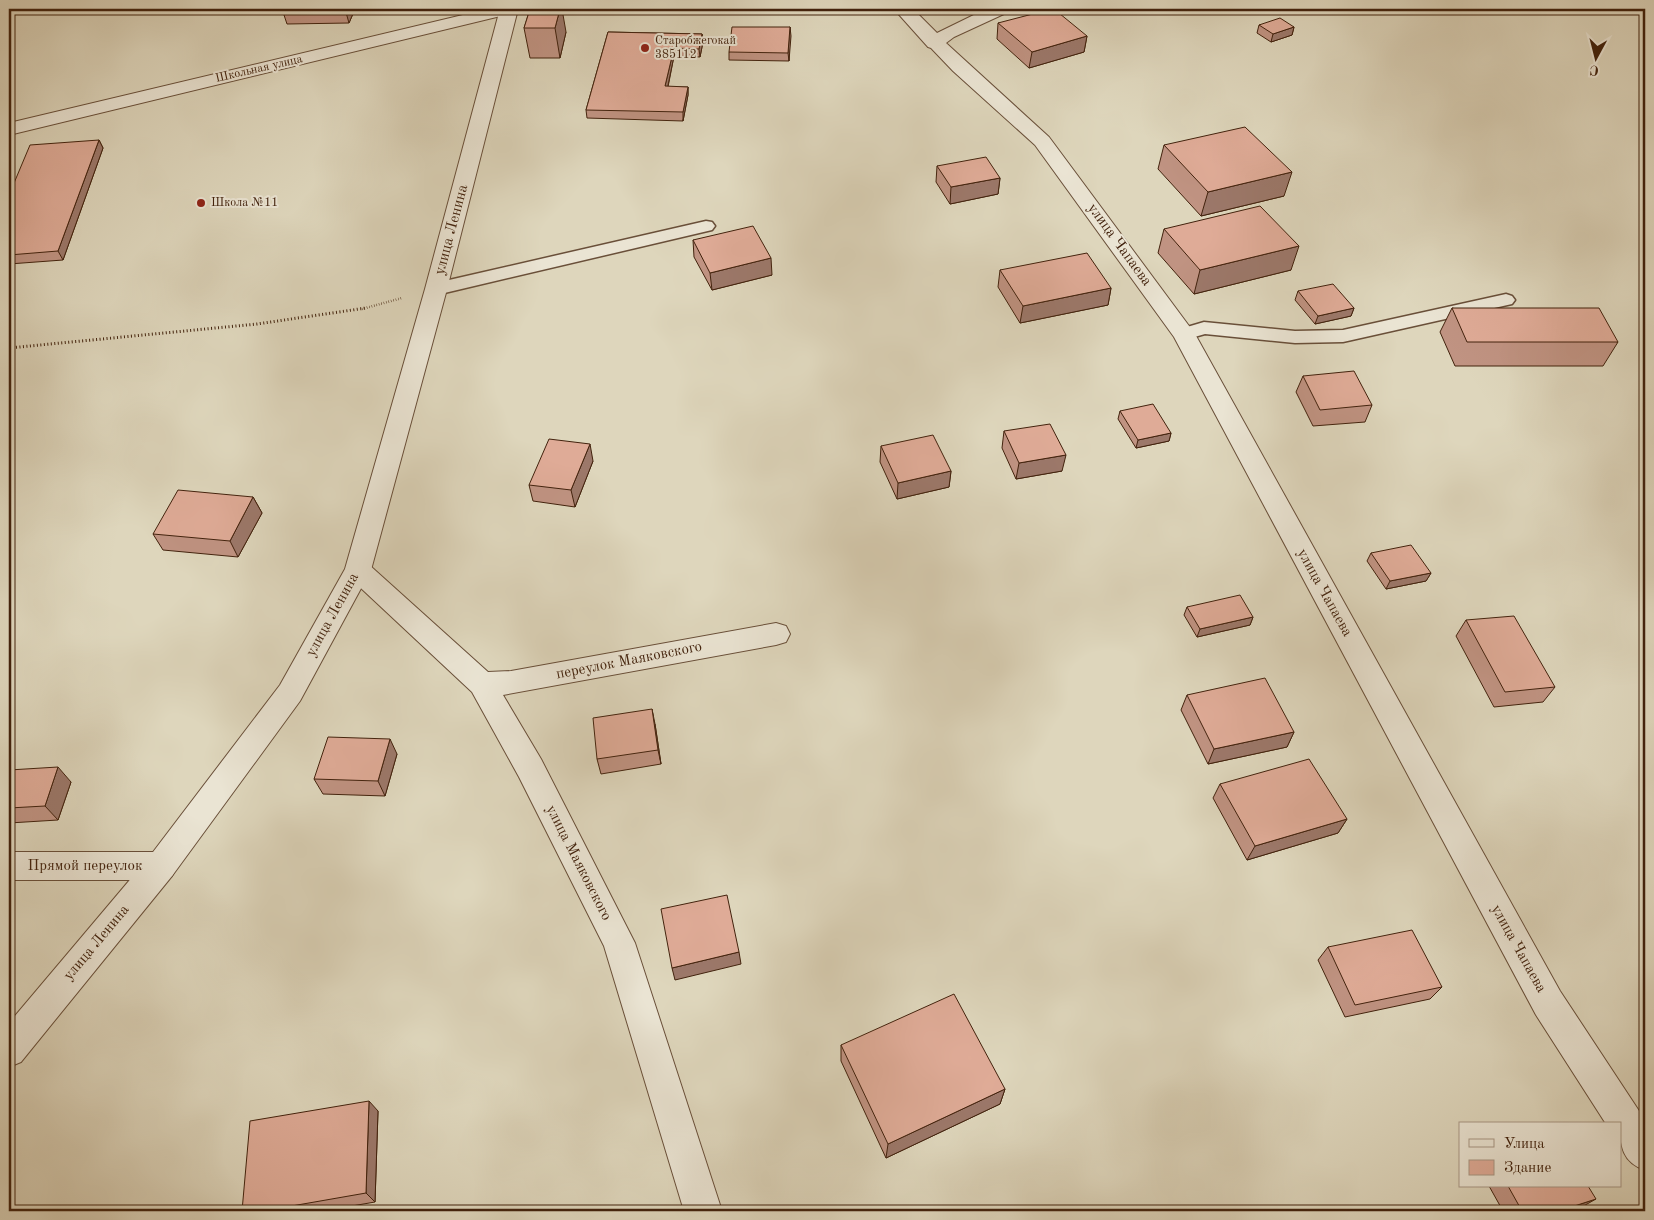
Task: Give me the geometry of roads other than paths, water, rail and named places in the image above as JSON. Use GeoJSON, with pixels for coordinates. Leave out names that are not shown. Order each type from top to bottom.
{"type":"FeatureCollection","features":[{"type":"Feature","properties":{"kind":"street","name":"Школьная улица"},"geometry":{"type":"LineString","coordinates":[[9,129],[509,9]]}},
{"type":"Feature","properties":{"kind":"street","name":"улица Ленина"},"geometry":{"type":"LineString","coordinates":[[9,1050],[161,866],[290,693],[358,570],[436,289],[509,9]]}},
{"type":"Feature","properties":{"kind":"street","name":"улица Чапаева"},"geometry":{"type":"LineString","coordinates":[[903,9],[934,43],[1042,141],[1184,334],[1548,1003],[1645,1152]]}},
{"type":"Feature","properties":{"kind":"street"},"geometry":{"type":"LineString","coordinates":[[934,43],[948,33],[1000,9]]}},
{"type":"Feature","properties":{"kind":"street","name":"улица Маяковского"},"geometry":{"type":"LineString","coordinates":[[358,570],[482,684],[530,768],[619,944],[703,1211]]}},
{"type":"Feature","properties":{"kind":"street","name":"переулок Маяковского"},"geometry":{"type":"LineString","coordinates":[[482,684],[511,683],[776,634]]}},
{"type":"Feature","properties":{"kind":"street","name":"Прямой переулок"},"geometry":{"type":"LineString","coordinates":[[9,866],[161,866]]}},
{"type":"Feature","properties":{"kind":"lane"},"geometry":{"type":"LineString","coordinates":[[436,289],[706,226]]}},
{"type":"Feature","properties":{"kind":"lane"},"geometry":{"type":"LineString","coordinates":[[1184,334],[1204,328],[1295,338],[1343,336],[1506,300]]}},
{"type":"Feature","properties":{"kind":"place","name":"Старобжегокай 385112"},"geometry":{"type":"Point","coordinates":[645,48]}},
{"type":"Feature","properties":{"kind":"place","name":"Школа №11"},"geometry":{"type":"Point","coordinates":[201,203]}}]}
